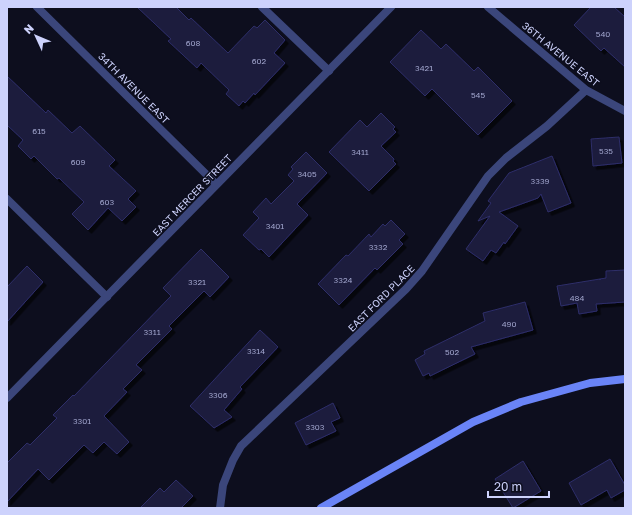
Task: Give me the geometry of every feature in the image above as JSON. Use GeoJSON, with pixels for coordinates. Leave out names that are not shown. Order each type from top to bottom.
{"type":"FeatureCollection","features":[{"type":"Feature","properties":{"kind":"main road"},"geometry":{"type":"LineString","coordinates":[[321,508],[472,422],[522,402],[590,383],[625,379]]}},
{"type":"Feature","properties":{"kind":"street","name":"34TH AVENUE EAST"},"geometry":{"type":"LineString","coordinates":[[37,7],[216,184]]}},
{"type":"Feature","properties":{"kind":"street"},"geometry":{"type":"LineString","coordinates":[[262,7],[329,71]]}},
{"type":"Feature","properties":{"kind":"street","name":"EAST MERCER STREET"},"geometry":{"type":"LineString","coordinates":[[7,398],[216,184],[392,7]]}},
{"type":"Feature","properties":{"kind":"street","name":"36TH AVENUE EAST"},"geometry":{"type":"LineString","coordinates":[[488,7],[586,90],[625,112]]}},
{"type":"Feature","properties":{"kind":"street","name":"EAST FORD PLACE"},"geometry":{"type":"LineString","coordinates":[[220,508],[223,485],[233,460],[241,446],[406,289],[422,271],[488,176],[506,158],[547,126],[586,90]]}},
{"type":"Feature","properties":{"kind":"street"},"geometry":{"type":"LineString","coordinates":[[7,199],[107,297]]}},
{"type":"Feature","properties":{"kind":"building"},"geometry":{"type":"Polygon","coordinates":[[[137,7],[176,7],[189,20],[191,18],[228,53],[254,26],[257,28],[265,20],[285,40],[274,53],[285,63],[255,95],[254,93],[245,103],[243,101],[239,106],[226,94],[229,90],[201,63],[197,68],[168,41],[171,39],[137,7]]]}},
{"type":"Feature","properties":{"kind":"building"},"geometry":{"type":"Polygon","coordinates":[[[591,7],[614,7],[625,17],[625,67],[604,48],[601,51],[574,25],[591,7]]]}},
{"type":"Feature","properties":{"kind":"building"},"geometry":{"type":"Polygon","coordinates":[[[421,30],[441,49],[446,44],[474,71],[478,67],[512,101],[478,135],[432,89],[425,96],[390,62],[421,30]]]}},
{"type":"Feature","properties":{"kind":"building"},"geometry":{"type":"Polygon","coordinates":[[[7,76],[46,113],[48,110],[72,133],[80,126],[115,160],[109,166],[136,191],[128,199],[136,207],[122,221],[108,208],[88,230],[72,214],[84,202],[59,178],[57,179],[34,156],[31,159],[18,146],[23,140],[7,125],[7,76]]]}},
{"type":"Feature","properties":{"kind":"building"},"geometry":{"type":"Polygon","coordinates":[[[381,113],[395,127],[393,129],[396,132],[381,146],[394,159],[393,161],[396,164],[369,191],[329,152],[360,120],[367,127],[381,113]]]}},
{"type":"Feature","properties":{"kind":"building"},"geometry":{"type":"Polygon","coordinates":[[[619,137],[622,163],[593,166],[591,139],[619,137]]]}},
{"type":"Feature","properties":{"kind":"building"},"geometry":{"type":"Polygon","coordinates":[[[306,152],[327,173],[297,204],[308,215],[269,257],[243,235],[259,218],[253,212],[266,198],[271,204],[294,181],[288,175],[293,169],[291,167],[306,152]]]}},
{"type":"Feature","properties":{"kind":"building"},"geometry":{"type":"Polygon","coordinates":[[[552,156],[571,203],[548,212],[541,194],[538,198],[499,212],[518,226],[505,244],[504,242],[496,253],[491,250],[483,261],[466,249],[490,216],[478,221],[491,203],[488,201],[509,173],[552,156]]]}},
{"type":"Feature","properties":{"kind":"building"},"geometry":{"type":"Polygon","coordinates":[[[391,220],[405,234],[399,240],[403,244],[377,270],[375,268],[339,305],[318,284],[369,234],[371,237],[383,224],[385,226],[391,220]]]}},
{"type":"Feature","properties":{"kind":"building"},"geometry":{"type":"Polygon","coordinates":[[[201,249],[229,277],[210,297],[204,291],[169,326],[172,329],[136,365],[142,370],[123,389],[127,392],[104,416],[129,442],[117,454],[104,442],[93,453],[84,445],[49,480],[38,469],[7,502],[7,463],[27,443],[30,445],[57,418],[53,415],[73,395],[74,396],[171,296],[163,288],[201,249]]]}},
{"type":"Feature","properties":{"kind":"building"},"geometry":{"type":"Polygon","coordinates":[[[27,266],[43,282],[7,322],[7,287],[27,266]]]}},
{"type":"Feature","properties":{"kind":"building"},"geometry":{"type":"Polygon","coordinates":[[[625,270],[625,302],[596,304],[597,311],[579,314],[577,303],[561,306],[557,286],[606,278],[606,271],[625,270]]]}},
{"type":"Feature","properties":{"kind":"building"},"geometry":{"type":"Polygon","coordinates":[[[525,302],[533,330],[471,347],[475,354],[430,376],[429,373],[423,376],[415,360],[425,354],[424,351],[485,321],[483,313],[525,302]]]}},
{"type":"Feature","properties":{"kind":"building"},"geometry":{"type":"Polygon","coordinates":[[[260,330],[278,347],[240,387],[242,389],[224,410],[232,417],[214,428],[190,406],[260,330]]]}},
{"type":"Feature","properties":{"kind":"building"},"geometry":{"type":"Polygon","coordinates":[[[333,403],[340,418],[331,422],[336,431],[306,445],[295,423],[333,403]]]}},
{"type":"Feature","properties":{"kind":"building"},"geometry":{"type":"Polygon","coordinates":[[[610,459],[625,485],[625,490],[611,498],[607,490],[581,505],[569,483],[610,459]]]}},
{"type":"Feature","properties":{"kind":"building"},"geometry":{"type":"Polygon","coordinates":[[[523,461],[541,491],[513,508],[495,479],[523,461]]]}},
{"type":"Feature","properties":{"kind":"building"},"geometry":{"type":"Polygon","coordinates":[[[176,480],[193,496],[181,508],[140,508],[160,488],[164,492],[176,480]]]}}]}
